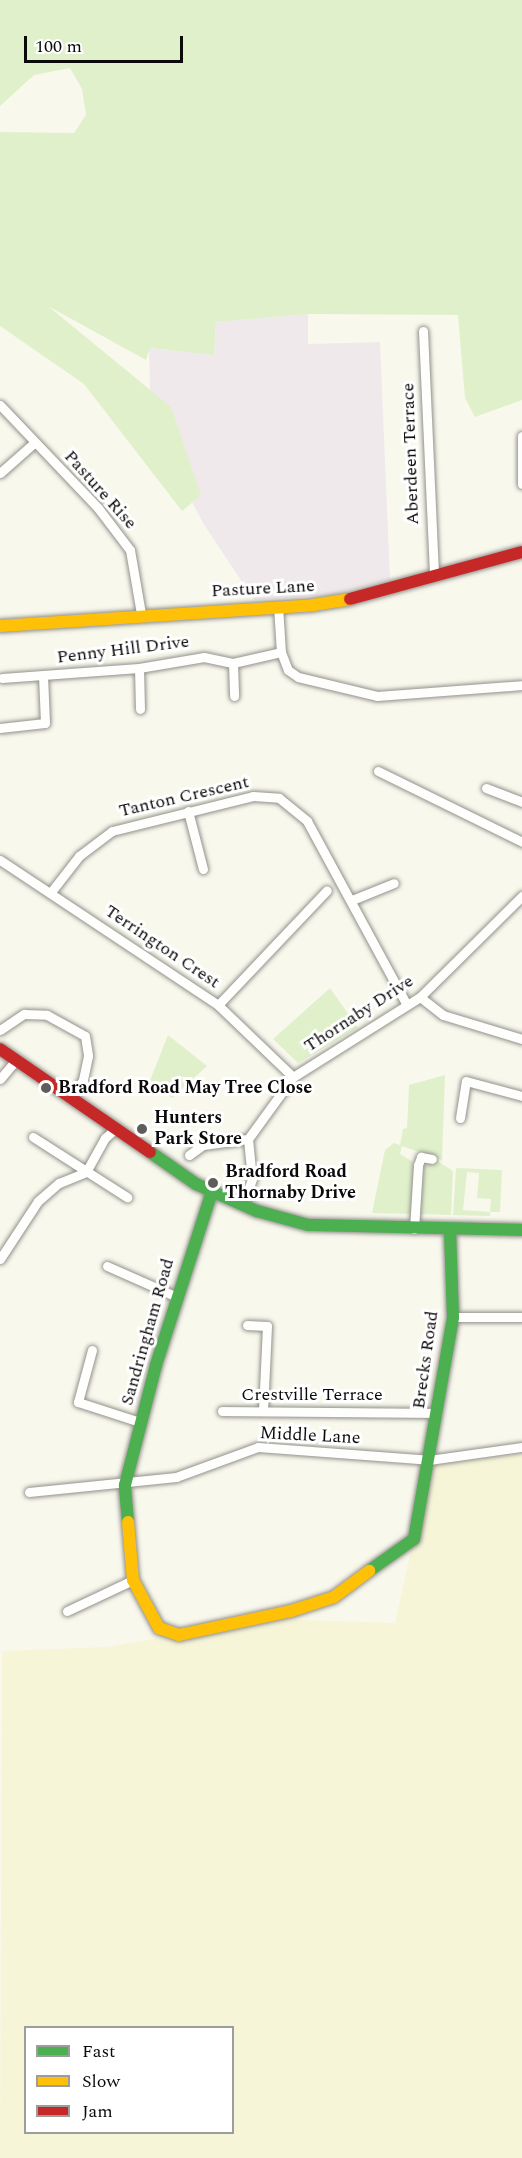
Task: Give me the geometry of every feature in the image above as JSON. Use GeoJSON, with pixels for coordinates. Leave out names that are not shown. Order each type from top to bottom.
{"type":"FeatureCollection","features":[{"type":"Feature","properties":{"kind":"street","name":"Aberdeen Terrace"},"geometry":{"type":"LineString","coordinates":[[423,331],[434,576]]}},
{"type":"Feature","properties":{"kind":"street","name":"Pasture Rise"},"geometry":{"type":"LineString","coordinates":[[0,405],[98,508],[130,550],[141,614]]}},
{"type":"Feature","properties":{"kind":"street"},"geometry":{"type":"LineString","coordinates":[[522,436],[522,484]]}},
{"type":"Feature","properties":{"kind":"street"},"geometry":{"type":"LineString","coordinates":[[0,473],[34,443]]}},
{"type":"Feature","properties":{"kind":"street","name":"Pasture Lane"},"geometry":{"type":"LineString","coordinates":[[0,627],[141,614],[343,601],[522,552]]}},
{"type":"Feature","properties":{"kind":"street"},"geometry":{"type":"LineString","coordinates":[[278,606],[281,652],[288,670],[298,676],[377,696],[522,684]]}},
{"type":"Feature","properties":{"kind":"street","name":"Penny Hill Drive"},"geometry":{"type":"LineString","coordinates":[[2,678],[139,668],[204,657],[233,663],[281,652]]}},
{"type":"Feature","properties":{"kind":"street"},"geometry":{"type":"LineString","coordinates":[[233,663],[234,696]]}},
{"type":"Feature","properties":{"kind":"street"},"geometry":{"type":"LineString","coordinates":[[139,668],[140,709]]}},
{"type":"Feature","properties":{"kind":"street"},"geometry":{"type":"LineString","coordinates":[[0,728],[45,723],[43,676]]}},
{"type":"Feature","properties":{"kind":"street"},"geometry":{"type":"LineString","coordinates":[[378,771],[522,842]]}},
{"type":"Feature","properties":{"kind":"street"},"geometry":{"type":"LineString","coordinates":[[486,789],[522,802]]}},
{"type":"Feature","properties":{"kind":"street","name":"Tanton Crescent"},"geometry":{"type":"LineString","coordinates":[[51,892],[79,856],[112,831],[253,796],[279,798],[307,821],[351,900]]}},
{"type":"Feature","properties":{"kind":"street"},"geometry":{"type":"LineString","coordinates":[[188,811],[203,869]]}},
{"type":"Feature","properties":{"kind":"street","name":"Terrington Crest"},"geometry":{"type":"LineString","coordinates":[[0,860],[218,1005],[293,1077]]}},
{"type":"Feature","properties":{"kind":"street"},"geometry":{"type":"LineString","coordinates":[[394,883],[351,900],[406,1003]]}},
{"type":"Feature","properties":{"kind":"street"},"geometry":{"type":"LineString","coordinates":[[218,1005],[327,890]]}},
{"type":"Feature","properties":{"kind":"street","name":"Thornaby Drive"},"geometry":{"type":"LineString","coordinates":[[248,1139],[293,1077],[406,1003],[420,997],[522,896]]}},
{"type":"Feature","properties":{"kind":"street"},"geometry":{"type":"LineString","coordinates":[[420,997],[443,1015],[522,1039]]}},
{"type":"Feature","properties":{"kind":"street"},"geometry":{"type":"LineString","coordinates":[[0,1030],[24,1014],[47,1015],[85,1036],[88,1056],[83,1080],[70,1098]]}},
{"type":"Feature","properties":{"kind":"street"},"geometry":{"type":"LineString","coordinates":[[0,1049],[195,1184],[243,1205],[308,1225],[522,1230]]}},
{"type":"Feature","properties":{"kind":"street"},"geometry":{"type":"LineString","coordinates":[[0,1079],[16,1060]]}},
{"type":"Feature","properties":{"kind":"street"},"geometry":{"type":"LineString","coordinates":[[460,1118],[466,1081],[522,1096]]}},
{"type":"Feature","properties":{"kind":"street"},"geometry":{"type":"LineString","coordinates":[[0,1259],[38,1201],[59,1183],[86,1172],[105,1138],[116,1128]]}},
{"type":"Feature","properties":{"kind":"street"},"geometry":{"type":"LineString","coordinates":[[33,1137],[127,1197]]}},
{"type":"Feature","properties":{"kind":"street"},"geometry":{"type":"LineString","coordinates":[[189,1155],[203,1145],[248,1139],[252,1179],[243,1205]]}},
{"type":"Feature","properties":{"kind":"street"},"geometry":{"type":"LineString","coordinates":[[410,1154],[432,1159]]}},
{"type":"Feature","properties":{"kind":"street"},"geometry":{"type":"LineString","coordinates":[[414,1229],[421,1157]]}},
{"type":"Feature","properties":{"kind":"street","name":"Sandringham Road"},"geometry":{"type":"LineString","coordinates":[[133,1580],[125,1485],[140,1422],[177,1297],[212,1192]]}},
{"type":"Feature","properties":{"kind":"street","name":"Brecks Road"},"geometry":{"type":"LineString","coordinates":[[133,1580],[159,1628],[179,1635],[291,1611],[334,1597],[414,1539],[453,1317],[450,1230]]}},
{"type":"Feature","properties":{"kind":"street"},"geometry":{"type":"LineString","coordinates":[[107,1266],[177,1297]]}},
{"type":"Feature","properties":{"kind":"street"},"geometry":{"type":"LineString","coordinates":[[453,1317],[522,1317]]}},
{"type":"Feature","properties":{"kind":"street"},"geometry":{"type":"LineString","coordinates":[[247,1325],[267,1326],[263,1411]]}},
{"type":"Feature","properties":{"kind":"street"},"geometry":{"type":"LineString","coordinates":[[92,1350],[78,1402],[140,1422]]}},
{"type":"Feature","properties":{"kind":"street","name":"Crestville Terrace"},"geometry":{"type":"LineString","coordinates":[[222,1411],[437,1413]]}},
{"type":"Feature","properties":{"kind":"street","name":"Middle Lane"},"geometry":{"type":"LineString","coordinates":[[29,1492],[125,1485],[176,1477],[258,1447],[429,1460],[522,1447]]}},
{"type":"Feature","properties":{"kind":"street"},"geometry":{"type":"LineString","coordinates":[[68,1611],[133,1580]]}},
{"type":"Feature","properties":{"kind":"shaded area"},"geometry":{"type":"Polygon","coordinates":[[[308,314],[308,344],[380,342],[390,579],[331,595],[254,600],[203,523],[151,422],[149,348],[214,355],[216,322],[308,314]]]}},
{"type":"Feature","properties":{"kind":"shaded area"},"geometry":{"type":"Polygon","coordinates":[[[522,1454],[522,2158],[0,2158],[2,1651],[105,1647],[277,1619],[395,1623],[430,1465],[522,1454]]]}},
{"type":"Feature","properties":{"kind":"green space"},"geometry":{"type":"Polygon","coordinates":[[[0,0],[522,0],[522,400],[475,417],[465,398],[458,315],[308,314],[216,322],[214,355],[150,348],[146,360],[48,306],[171,407],[201,495],[182,511],[84,384],[0,326],[0,132],[74,133],[86,115],[82,89],[70,68],[34,75],[0,106],[0,0]]]}},
{"type":"Feature","properties":{"kind":"green space"},"geometry":{"type":"Polygon","coordinates":[[[330,988],[358,1028],[298,1063],[273,1039],[330,988]]]}},
{"type":"Feature","properties":{"kind":"green space"},"geometry":{"type":"Polygon","coordinates":[[[168,1035],[207,1066],[172,1098],[149,1083],[168,1035]]]}},
{"type":"Feature","properties":{"kind":"green space"},"geometry":{"type":"Polygon","coordinates":[[[445,1075],[442,1160],[402,1146],[400,1154],[413,1162],[411,1214],[372,1213],[385,1150],[394,1143],[400,1145],[403,1129],[407,1128],[409,1085],[445,1075]]]}},
{"type":"Feature","properties":{"kind":"green space"},"geometry":{"type":"Polygon","coordinates":[[[436,1160],[453,1171],[451,1215],[419,1214],[424,1167],[436,1160]]]}},
{"type":"Feature","properties":{"kind":"green space"},"geometry":{"type":"Polygon","coordinates":[[[456,1168],[502,1170],[500,1212],[490,1212],[490,1216],[453,1215],[456,1168]],[[467,1172],[463,1210],[490,1212],[491,1199],[477,1198],[479,1173],[467,1172]]]}},
{"type":"Feature","properties":{"kind":"traffic: fast"},"geometry":{"type":"LineString","coordinates":[[150,1152],[196,1184],[257,1211],[308,1225],[522,1230]]}},
{"type":"Feature","properties":{"kind":"traffic: fast"},"geometry":{"type":"LineString","coordinates":[[128,1522],[125,1485],[156,1365],[212,1192]]}},
{"type":"Feature","properties":{"kind":"traffic: fast"},"geometry":{"type":"LineString","coordinates":[[369,1571],[414,1539],[453,1317],[450,1230]]}},
{"type":"Feature","properties":{"kind":"traffic: slow"},"geometry":{"type":"LineString","coordinates":[[0,626],[313,605],[350,599]]}},
{"type":"Feature","properties":{"kind":"traffic: slow"},"geometry":{"type":"LineString","coordinates":[[128,1522],[133,1580],[159,1628],[179,1635],[291,1611],[334,1597],[369,1571]]}},
{"type":"Feature","properties":{"kind":"traffic: jam"},"geometry":{"type":"LineString","coordinates":[[350,599],[522,552]]}},
{"type":"Feature","properties":{"kind":"traffic: jam"},"geometry":{"type":"LineString","coordinates":[[0,1049],[150,1152]]}},
{"type":"Feature","properties":{"kind":"place","name":"Bradford Road May Tree Close"},"geometry":{"type":"Point","coordinates":[46,1088]}},
{"type":"Feature","properties":{"kind":"place","name":"Hunters Park Store"},"geometry":{"type":"Point","coordinates":[142,1129]}},
{"type":"Feature","properties":{"kind":"place","name":"Bradford Road Thornaby Drive"},"geometry":{"type":"Point","coordinates":[213,1183]}}]}
